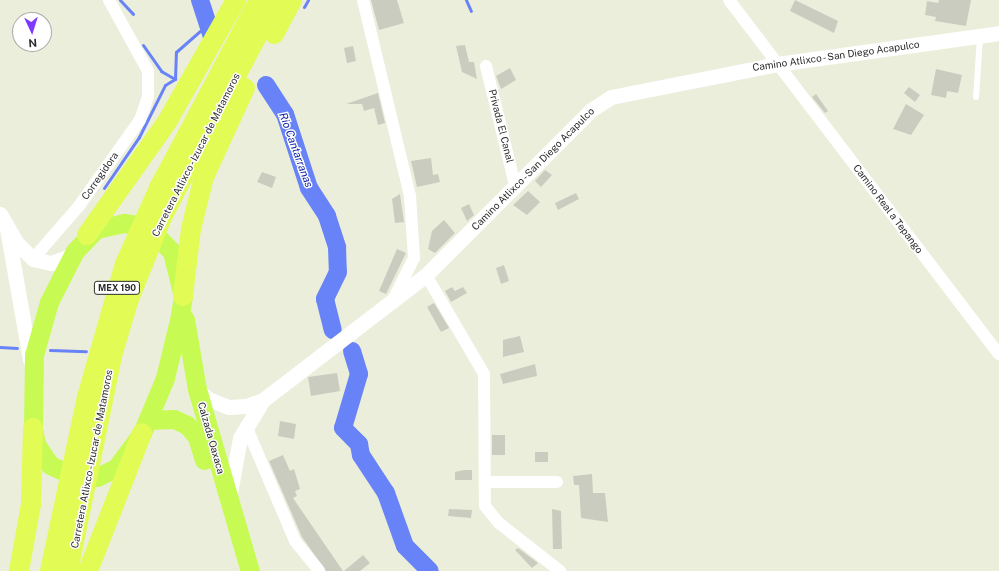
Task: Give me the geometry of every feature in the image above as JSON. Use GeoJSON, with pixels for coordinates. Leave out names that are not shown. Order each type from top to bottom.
{"type":"FeatureCollection","features":[{"type":"Feature","properties":{"kind":"highway"},"geometry":{"type":"LineString","coordinates":[[87,235],[167,122],[236,0]]}},
{"type":"Feature","properties":{"kind":"highway","name":"Carretera Atlixco - Izucar de Matamoros"},"geometry":{"type":"LineString","coordinates":[[254,42],[258,0]]}},
{"type":"Feature","properties":{"kind":"highway","name":"Carretera Atlixco - Izucar de Matamoros"},"geometry":{"type":"LineString","coordinates":[[57,570],[87,397],[125,264],[159,188],[254,42],[276,0]]}},
{"type":"Feature","properties":{"kind":"highway"},"geometry":{"type":"LineString","coordinates":[[182,299],[191,229],[204,177],[254,42],[292,0]]}},
{"type":"Feature","properties":{"kind":"highway"},"geometry":{"type":"LineString","coordinates":[[88,571],[145,426]]}},
{"type":"Feature","properties":{"kind":"highway"},"geometry":{"type":"LineString","coordinates":[[19,571],[31,504],[33,428]]}},
{"type":"Feature","properties":{"kind":"main road","name":"Calzada Oaxaca"},"geometry":{"type":"LineString","coordinates":[[87,235],[107,225],[148,227],[172,252],[182,299],[196,389],[250,571]]}},
{"type":"Feature","properties":{"kind":"main road"},"geometry":{"type":"LineString","coordinates":[[87,235],[73,255],[42,320],[32,386],[33,428],[44,459],[63,474],[78,478],[97,477],[116,468],[145,426],[172,356],[182,299]]}},
{"type":"Feature","properties":{"kind":"main road","name":"Calzada Oaxaca"},"geometry":{"type":"LineString","coordinates":[[145,426],[174,419],[187,426],[196,436],[237,571]]}},
{"type":"Feature","properties":{"kind":"street","name":"Corregidora"},"geometry":{"type":"LineString","coordinates":[[33,259],[79,206],[140,120],[151,84],[148,72],[108,0]]}},
{"type":"Feature","properties":{"kind":"street"},"geometry":{"type":"LineString","coordinates":[[363,0],[410,196],[414,258],[388,304]]}},
{"type":"Feature","properties":{"kind":"street","name":"Camino Real a Tepango"},"geometry":{"type":"LineString","coordinates":[[729,0],[999,354]]}},
{"type":"Feature","properties":{"kind":"street","name":"Camino Atlixco - San Diego Acapulco"},"geometry":{"type":"LineString","coordinates":[[196,389],[208,399],[229,407],[246,406],[263,400],[426,275],[591,110],[611,97],[777,64],[999,33]]}},
{"type":"Feature","properties":{"kind":"street","name":"Privada El Canal"},"geometry":{"type":"LineString","coordinates":[[486,66],[515,185]]}},
{"type":"Feature","properties":{"kind":"street"},"geometry":{"type":"LineString","coordinates":[[2,220],[33,259],[51,263],[73,255]]}},
{"type":"Feature","properties":{"kind":"street"},"geometry":{"type":"LineString","coordinates":[[2,220],[23,304],[32,386]]}},
{"type":"Feature","properties":{"kind":"street"},"geometry":{"type":"LineString","coordinates":[[426,275],[484,374],[485,506],[499,523],[560,571]]}},
{"type":"Feature","properties":{"kind":"street","name":"Camino Atlixco - San Diego Acapulco"},"geometry":{"type":"LineString","coordinates":[[230,506],[233,463],[246,426],[263,400]]}},
{"type":"Feature","properties":{"kind":"street"},"geometry":{"type":"LineString","coordinates":[[246,426],[295,541],[318,571]]}},
{"type":"Feature","properties":{"kind":"street"},"geometry":{"type":"LineString","coordinates":[[486,482],[557,482]]}},
{"type":"Feature","properties":{"kind":"lane"},"geometry":{"type":"LineString","coordinates":[[976,97],[980,36]]}},
{"type":"Feature","properties":{"kind":"building"},"geometry":{"type":"Polygon","coordinates":[[[371,0],[397,0],[404,23],[379,30],[371,0]]]}},
{"type":"Feature","properties":{"kind":"building"},"geometry":{"type":"Polygon","coordinates":[[[795,0],[838,21],[834,33],[790,11],[795,0]]]}},
{"type":"Feature","properties":{"kind":"building"},"geometry":{"type":"Polygon","coordinates":[[[939,0],[971,0],[966,26],[935,21],[936,17],[925,15],[927,1],[938,3],[939,0]]]}},
{"type":"Feature","properties":{"kind":"building"},"geometry":{"type":"Polygon","coordinates":[[[465,45],[469,62],[474,62],[477,79],[462,72],[456,46],[465,45]]]}},
{"type":"Feature","properties":{"kind":"building"},"geometry":{"type":"Polygon","coordinates":[[[353,46],[356,61],[347,63],[344,48],[353,46]]]}},
{"type":"Feature","properties":{"kind":"building"},"geometry":{"type":"Polygon","coordinates":[[[510,68],[516,80],[501,89],[496,76],[510,68]]]}},
{"type":"Feature","properties":{"kind":"building"},"geometry":{"type":"Polygon","coordinates":[[[936,69],[962,75],[958,93],[947,91],[946,98],[931,95],[936,69]]]}},
{"type":"Feature","properties":{"kind":"building"},"geometry":{"type":"Polygon","coordinates":[[[909,87],[920,95],[915,102],[904,93],[909,87]]]}},
{"type":"Feature","properties":{"kind":"building"},"geometry":{"type":"Polygon","coordinates":[[[378,93],[385,123],[378,125],[374,108],[364,111],[362,104],[346,104],[378,93]]]}},
{"type":"Feature","properties":{"kind":"building"},"geometry":{"type":"Polygon","coordinates":[[[816,94],[828,111],[825,113],[812,97],[816,94]]]}},
{"type":"Feature","properties":{"kind":"building"},"geometry":{"type":"Polygon","coordinates":[[[906,104],[924,115],[911,135],[893,129],[906,104]]]}},
{"type":"Feature","properties":{"kind":"building"},"geometry":{"type":"Polygon","coordinates":[[[431,158],[433,175],[438,174],[440,182],[417,187],[411,161],[431,158]]]}},
{"type":"Feature","properties":{"kind":"building"},"geometry":{"type":"Polygon","coordinates":[[[545,170],[552,175],[541,187],[535,181],[545,170]]]}},
{"type":"Feature","properties":{"kind":"building"},"geometry":{"type":"Polygon","coordinates":[[[262,172],[276,177],[272,188],[257,182],[262,172]]]}},
{"type":"Feature","properties":{"kind":"building"},"geometry":{"type":"Polygon","coordinates":[[[528,191],[540,202],[527,215],[513,205],[528,191]]]}},
{"type":"Feature","properties":{"kind":"building"},"geometry":{"type":"Polygon","coordinates":[[[576,193],[579,199],[558,210],[555,203],[576,193]]]}},
{"type":"Feature","properties":{"kind":"building"},"geometry":{"type":"Polygon","coordinates":[[[400,194],[404,222],[395,223],[392,199],[400,194]]]}},
{"type":"Feature","properties":{"kind":"building"},"geometry":{"type":"Polygon","coordinates":[[[469,204],[474,215],[467,221],[461,208],[469,204]]]}},
{"type":"Feature","properties":{"kind":"building"},"geometry":{"type":"Polygon","coordinates":[[[444,220],[455,233],[435,253],[428,249],[432,231],[444,220]]]}},
{"type":"Feature","properties":{"kind":"building"},"geometry":{"type":"Polygon","coordinates":[[[397,249],[406,253],[386,294],[379,291],[397,249]]]}},
{"type":"Feature","properties":{"kind":"building"},"geometry":{"type":"Polygon","coordinates":[[[504,265],[509,281],[501,284],[496,268],[504,265]]]}},
{"type":"Feature","properties":{"kind":"building"},"geometry":{"type":"Polygon","coordinates":[[[452,287],[455,291],[463,287],[467,293],[451,302],[445,291],[452,287]]]}},
{"type":"Feature","properties":{"kind":"building"},"geometry":{"type":"Polygon","coordinates":[[[434,303],[449,328],[441,332],[427,307],[434,303]]]}},
{"type":"Feature","properties":{"kind":"building"},"geometry":{"type":"Polygon","coordinates":[[[520,336],[524,352],[503,357],[503,340],[520,336]]]}},
{"type":"Feature","properties":{"kind":"building"},"geometry":{"type":"Polygon","coordinates":[[[535,364],[537,376],[503,384],[500,374],[535,364]]]}},
{"type":"Feature","properties":{"kind":"building"},"geometry":{"type":"Polygon","coordinates":[[[337,373],[340,391],[311,396],[308,377],[337,373]]]}},
{"type":"Feature","properties":{"kind":"building"},"geometry":{"type":"Polygon","coordinates":[[[280,421],[296,424],[294,439],[278,436],[280,421]]]}},
{"type":"Feature","properties":{"kind":"building"},"geometry":{"type":"Polygon","coordinates":[[[492,435],[505,435],[505,455],[492,455],[492,435]]]}},
{"type":"Feature","properties":{"kind":"building"},"geometry":{"type":"Polygon","coordinates":[[[535,452],[548,452],[548,462],[535,462],[535,452]]]}},
{"type":"Feature","properties":{"kind":"building"},"geometry":{"type":"Polygon","coordinates":[[[283,455],[290,471],[294,469],[300,489],[295,491],[297,496],[293,498],[343,571],[326,571],[302,537],[269,461],[283,455]]]}},
{"type":"Feature","properties":{"kind":"building"},"geometry":{"type":"Polygon","coordinates":[[[472,470],[472,480],[455,480],[455,472],[472,470]]]}},
{"type":"Feature","properties":{"kind":"building"},"geometry":{"type":"Polygon","coordinates":[[[592,474],[593,493],[605,493],[608,522],[581,518],[579,485],[574,485],[573,476],[592,474]]]}},
{"type":"Feature","properties":{"kind":"building"},"geometry":{"type":"Polygon","coordinates":[[[449,509],[472,510],[471,518],[448,516],[449,509]]]}},
{"type":"Feature","properties":{"kind":"building"},"geometry":{"type":"Polygon","coordinates":[[[552,509],[561,511],[562,549],[553,549],[552,509]]]}},
{"type":"Feature","properties":{"kind":"building"},"geometry":{"type":"Polygon","coordinates":[[[518,548],[538,563],[532,568],[515,550],[518,548]]]}},
{"type":"Feature","properties":{"kind":"building"},"geometry":{"type":"Polygon","coordinates":[[[363,555],[370,563],[360,571],[344,571],[363,555]]]}},
{"type":"Feature","properties":{"kind":"waterway"},"geometry":{"type":"LineString","coordinates":[[120,0],[133,14]]}},
{"type":"Feature","properties":{"kind":"waterway","name":"Rio Cantarranas"},"geometry":{"type":"LineString","coordinates":[[200,0],[212,38]]}},
{"type":"Feature","properties":{"kind":"waterway"},"geometry":{"type":"LineString","coordinates":[[304,7],[308,0]]}},
{"type":"Feature","properties":{"kind":"waterway"},"geometry":{"type":"LineString","coordinates":[[466,0],[471,11]]}},
{"type":"Feature","properties":{"kind":"waterway"},"geometry":{"type":"LineString","coordinates":[[104,188],[139,137],[165,85],[175,79],[176,52],[208,24]]}},
{"type":"Feature","properties":{"kind":"waterway"},"geometry":{"type":"LineString","coordinates":[[143,45],[161,71],[175,79]]}},
{"type":"Feature","properties":{"kind":"waterway","name":"Rio Cantarranas"},"geometry":{"type":"LineString","coordinates":[[266,85],[285,114],[309,188],[327,216],[337,247],[338,272],[325,299],[333,330]]}},
{"type":"Feature","properties":{"kind":"waterway"},"geometry":{"type":"LineString","coordinates":[[0,347],[17,348]]}},
{"type":"Feature","properties":{"kind":"waterway"},"geometry":{"type":"LineString","coordinates":[[50,350],[86,351]]}},
{"type":"Feature","properties":{"kind":"waterway","name":"Rio Cantarranas"},"geometry":{"type":"LineString","coordinates":[[352,351],[359,374],[343,428],[359,444],[361,455],[386,493],[405,546],[430,571]]}}]}
